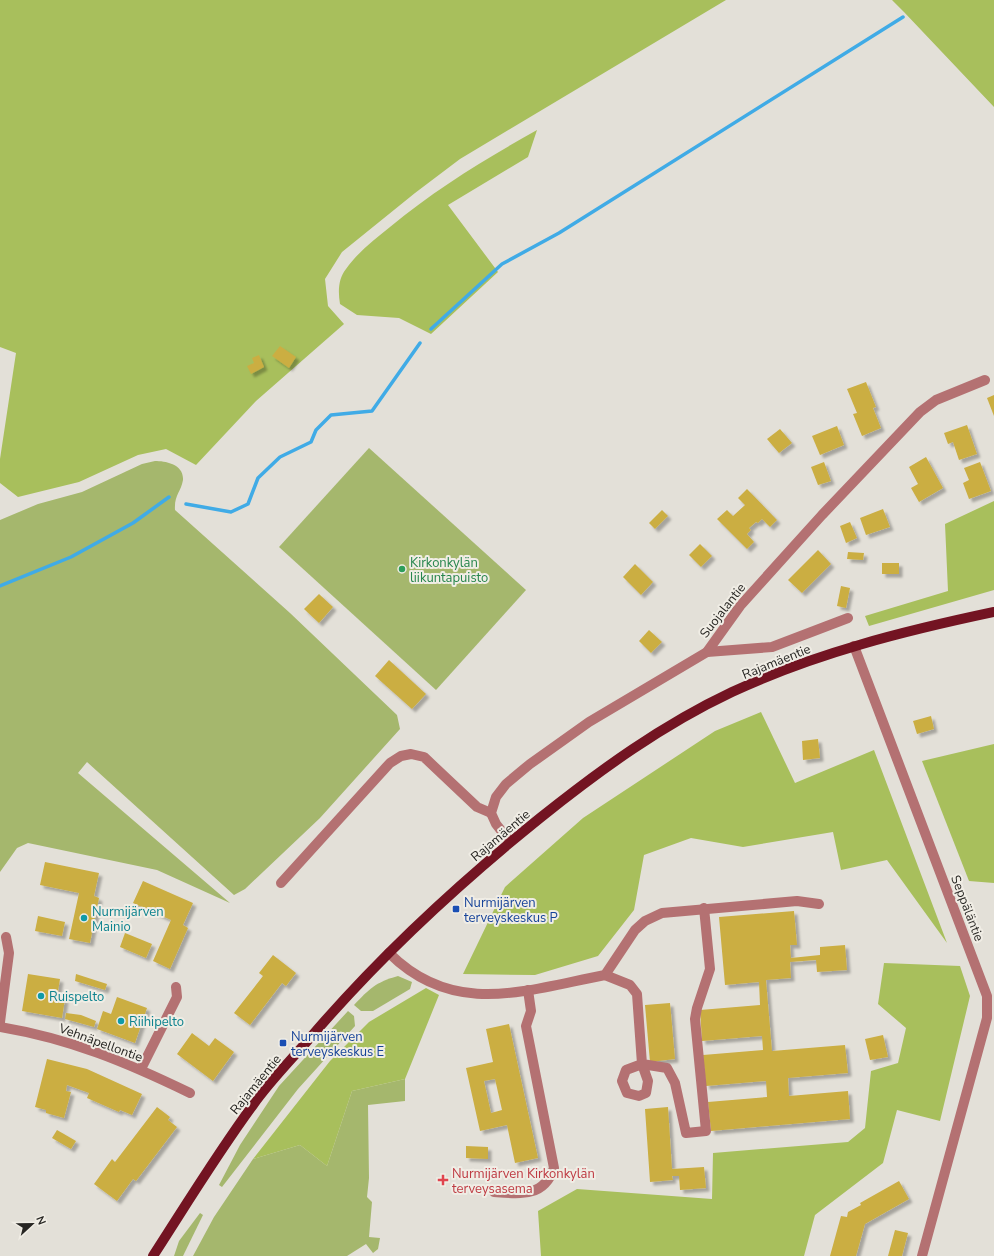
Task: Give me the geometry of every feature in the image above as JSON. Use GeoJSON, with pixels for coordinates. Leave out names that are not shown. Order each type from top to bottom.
{"type":"FeatureCollection","features":[{"type":"Feature","properties":{"kind":"main road","name":"Rajamäentie"},"geometry":{"type":"LineString","coordinates":[[153,1256],[254,1102],[342,1000],[446,898],[510,842],[592,777],[657,732],[731,693],[794,666],[854,646],[923,627],[994,612]]}},
{"type":"Feature","properties":{"kind":"street","name":"Suojalantie"},"geometry":{"type":"LineString","coordinates":[[491,813],[496,797],[506,784],[530,764],[588,722],[707,652],[740,606],[920,412],[936,400],[985,380]]}},
{"type":"Feature","properties":{"kind":"street"},"geometry":{"type":"LineString","coordinates":[[707,652],[772,647],[848,618]]}},
{"type":"Feature","properties":{"kind":"street","name":"Seppäläntie"},"geometry":{"type":"LineString","coordinates":[[854,646],[991,996],[987,1018],[922,1256]]}},
{"type":"Feature","properties":{"kind":"street"},"geometry":{"type":"LineString","coordinates":[[281,883],[390,763],[401,756],[411,754],[424,757],[477,807],[491,813],[496,824],[510,842]]}},
{"type":"Feature","properties":{"kind":"street"},"geometry":{"type":"LineString","coordinates":[[605,975],[635,930],[645,921],[662,913],[704,908],[797,901],[819,904]]}},
{"type":"Feature","properties":{"kind":"street"},"geometry":{"type":"LineString","coordinates":[[389,953],[403,967],[449,991],[478,995],[528,990],[605,975],[630,985],[637,994],[642,1064],[667,1068],[675,1083],[686,1132],[706,1131],[695,1018],[710,969],[704,908]]}},
{"type":"Feature","properties":{"kind":"street"},"geometry":{"type":"LineString","coordinates":[[0,1022],[9,953],[6,937]]}},
{"type":"Feature","properties":{"kind":"street"},"geometry":{"type":"LineString","coordinates":[[141,1069],[177,997],[176,988]]}},
{"type":"Feature","properties":{"kind":"street"},"geometry":{"type":"LineString","coordinates":[[494,1192],[515,1194],[541,1188],[550,1179],[554,1168],[526,1026],[531,1011],[528,990]]}},
{"type":"Feature","properties":{"kind":"street","name":"Vehnäpellontie"},"geometry":{"type":"LineString","coordinates":[[0,1027],[34,1033],[73,1043],[141,1069],[190,1093]]}},
{"type":"Feature","properties":{"kind":"green space"},"geometry":{"type":"Polygon","coordinates":[[[0,0],[726,0],[460,159],[342,252],[325,279],[328,306],[344,324],[256,401],[196,465],[166,449],[138,455],[79,482],[18,497],[0,483],[0,459],[16,353],[0,347],[0,0]]]}},
{"type":"Feature","properties":{"kind":"green space"},"geometry":{"type":"Polygon","coordinates":[[[892,0],[994,0],[994,107],[904,12],[892,0]]]}},
{"type":"Feature","properties":{"kind":"green space"},"geometry":{"type":"Polygon","coordinates":[[[537,130],[528,157],[448,205],[498,272],[431,334],[399,318],[357,315],[340,304],[339,290],[341,277],[366,246],[443,187],[537,130]]]}},
{"type":"Feature","properties":{"kind":"green space","name":"Kirkonkylän liikuntapuisto"},"geometry":{"type":"Polygon","coordinates":[[[369,448],[526,590],[436,690],[279,547],[369,448]]]}},
{"type":"Feature","properties":{"kind":"green space"},"geometry":{"type":"Polygon","coordinates":[[[155,461],[173,464],[180,470],[183,480],[177,497],[175,510],[290,613],[397,715],[400,729],[320,818],[245,889],[234,895],[87,762],[78,773],[230,903],[157,870],[28,843],[17,848],[0,872],[0,520],[38,504],[82,492],[142,464],[155,461]]]}},
{"type":"Feature","properties":{"kind":"green space"},"geometry":{"type":"Polygon","coordinates":[[[994,501],[994,590],[869,626],[865,616],[948,591],[945,524],[994,501]]]}},
{"type":"Feature","properties":{"kind":"green space"},"geometry":{"type":"Polygon","coordinates":[[[761,712],[795,783],[874,750],[947,943],[887,860],[841,870],[833,832],[743,847],[691,838],[644,855],[634,910],[598,956],[535,975],[463,974],[505,887],[583,818],[715,731],[761,712]]]}},
{"type":"Feature","properties":{"kind":"green space"},"geometry":{"type":"Polygon","coordinates":[[[994,744],[994,883],[969,881],[922,761],[994,744]]]}},
{"type":"Feature","properties":{"kind":"green space"},"geometry":{"type":"Polygon","coordinates":[[[884,963],[960,966],[970,996],[940,1121],[897,1110],[883,1163],[815,1215],[804,1256],[541,1256],[538,1211],[577,1189],[712,1199],[713,1153],[848,1142],[865,1128],[871,1071],[898,1063],[906,1028],[878,1004],[884,963]]]}},
{"type":"Feature","properties":{"kind":"green space"},"geometry":{"type":"Polygon","coordinates":[[[398,976],[412,982],[410,989],[373,1011],[361,1011],[354,1005],[373,987],[398,976]]]}},
{"type":"Feature","properties":{"kind":"green space"},"geometry":{"type":"Polygon","coordinates":[[[426,988],[439,995],[405,1079],[352,1091],[327,1166],[300,1145],[253,1159],[330,1061],[369,1022],[426,988]]]}},
{"type":"Feature","properties":{"kind":"green space"},"geometry":{"type":"Polygon","coordinates":[[[348,1011],[354,1016],[355,1026],[298,1089],[222,1187],[219,1185],[240,1145],[279,1086],[348,1011]]]}},
{"type":"Feature","properties":{"kind":"green space"},"geometry":{"type":"Polygon","coordinates":[[[405,1079],[405,1101],[368,1105],[369,1178],[367,1197],[372,1202],[369,1237],[380,1238],[378,1249],[373,1253],[366,1244],[347,1256],[193,1256],[214,1217],[253,1159],[300,1145],[327,1166],[352,1091],[405,1079]]]}},
{"type":"Feature","properties":{"kind":"green space"},"geometry":{"type":"Polygon","coordinates":[[[200,1213],[203,1215],[183,1256],[174,1256],[179,1241],[200,1213]]]}},
{"type":"Feature","properties":{"kind":"building"},"geometry":{"type":"Polygon","coordinates":[[[280,346],[296,357],[289,368],[272,356],[280,346]]]}},
{"type":"Feature","properties":{"kind":"building"},"geometry":{"type":"Polygon","coordinates":[[[259,355],[264,367],[251,374],[247,366],[254,363],[252,358],[259,355]]]}},
{"type":"Feature","properties":{"kind":"building"},"geometry":{"type":"Polygon","coordinates":[[[866,382],[876,407],[873,408],[881,428],[862,436],[853,414],[857,413],[847,389],[866,382]]]}},
{"type":"Feature","properties":{"kind":"building"},"geometry":{"type":"Polygon","coordinates":[[[994,395],[994,416],[987,398],[994,395]]]}},
{"type":"Feature","properties":{"kind":"building"},"geometry":{"type":"Polygon","coordinates":[[[967,425],[977,454],[959,460],[953,442],[948,444],[944,433],[967,425]]]}},
{"type":"Feature","properties":{"kind":"building"},"geometry":{"type":"Polygon","coordinates":[[[837,426],[844,445],[820,455],[812,436],[837,426]]]}},
{"type":"Feature","properties":{"kind":"building"},"geometry":{"type":"Polygon","coordinates":[[[780,429],[792,443],[779,453],[767,439],[780,429]]]}},
{"type":"Feature","properties":{"kind":"building"},"geometry":{"type":"Polygon","coordinates":[[[926,457],[943,488],[919,502],[911,488],[918,484],[909,467],[926,457]]]}},
{"type":"Feature","properties":{"kind":"building"},"geometry":{"type":"Polygon","coordinates":[[[824,462],[831,481],[818,485],[811,467],[824,462]]]}},
{"type":"Feature","properties":{"kind":"building"},"geometry":{"type":"Polygon","coordinates":[[[980,462],[991,491],[969,499],[963,483],[969,480],[964,468],[980,462]]]}},
{"type":"Feature","properties":{"kind":"building"},"geometry":{"type":"Polygon","coordinates":[[[747,489],[777,520],[770,527],[762,519],[749,528],[751,530],[747,534],[754,542],[747,549],[717,519],[727,510],[733,516],[745,505],[738,498],[747,489]]]}},
{"type":"Feature","properties":{"kind":"building"},"geometry":{"type":"Polygon","coordinates":[[[883,509],[890,527],[866,535],[860,518],[883,509]]]}},
{"type":"Feature","properties":{"kind":"building"},"geometry":{"type":"Polygon","coordinates":[[[662,510],[668,516],[655,529],[649,523],[662,510]]]}},
{"type":"Feature","properties":{"kind":"building"},"geometry":{"type":"Polygon","coordinates":[[[850,522],[857,538],[846,543],[840,526],[850,522]]]}},
{"type":"Feature","properties":{"kind":"building"},"geometry":{"type":"Polygon","coordinates":[[[700,544],[712,556],[701,567],[689,555],[700,544]]]}},
{"type":"Feature","properties":{"kind":"building"},"geometry":{"type":"Polygon","coordinates":[[[818,550],[831,564],[802,593],[788,580],[818,550]]]}},
{"type":"Feature","properties":{"kind":"building"},"geometry":{"type":"Polygon","coordinates":[[[848,552],[864,553],[863,560],[847,559],[848,552]]]}},
{"type":"Feature","properties":{"kind":"building"},"geometry":{"type":"Polygon","coordinates":[[[882,563],[899,563],[899,574],[882,574],[882,563]]]}},
{"type":"Feature","properties":{"kind":"building"},"geometry":{"type":"Polygon","coordinates":[[[635,564],[653,582],[641,595],[623,577],[635,564]]]}},
{"type":"Feature","properties":{"kind":"building"},"geometry":{"type":"Polygon","coordinates":[[[841,586],[850,588],[846,608],[837,606],[841,586]]]}},
{"type":"Feature","properties":{"kind":"building"},"geometry":{"type":"Polygon","coordinates":[[[319,594],[333,607],[319,623],[304,609],[319,594]]]}},
{"type":"Feature","properties":{"kind":"building"},"geometry":{"type":"Polygon","coordinates":[[[649,630],[662,642],[651,653],[639,641],[649,630]]]}},
{"type":"Feature","properties":{"kind":"building"},"geometry":{"type":"Polygon","coordinates":[[[389,660],[426,694],[412,709],[375,676],[389,660]]]}},
{"type":"Feature","properties":{"kind":"building"},"geometry":{"type":"Polygon","coordinates":[[[931,716],[934,729],[917,734],[913,721],[931,716]]]}},
{"type":"Feature","properties":{"kind":"building"},"geometry":{"type":"Polygon","coordinates":[[[818,739],[820,758],[803,760],[802,741],[818,739]]]}},
{"type":"Feature","properties":{"kind":"building","name":"Nurmijärven Mainio"},"geometry":{"type":"Polygon","coordinates":[[[45,862],[99,873],[94,896],[99,898],[90,943],[69,939],[79,893],[40,885],[45,862]]]}},
{"type":"Feature","properties":{"kind":"building","name":"Nurmijärven Mainio"},"geometry":{"type":"Polygon","coordinates":[[[143,881],[193,903],[183,925],[188,928],[170,969],[153,961],[171,920],[133,903],[143,881]]]}},
{"type":"Feature","properties":{"kind":"building"},"geometry":{"type":"Polygon","coordinates":[[[794,911],[797,945],[790,945],[791,958],[820,955],[820,947],[845,945],[847,970],[817,972],[816,960],[790,962],[791,978],[766,980],[772,1051],[845,1045],[848,1073],[788,1078],[789,1096],[848,1091],[850,1119],[711,1131],[708,1102],[767,1097],[766,1081],[706,1086],[703,1055],[763,1050],[762,1036],[702,1041],[700,1010],[760,1005],[759,982],[725,985],[719,917],[794,911]]]}},
{"type":"Feature","properties":{"kind":"building"},"geometry":{"type":"Polygon","coordinates":[[[38,916],[65,922],[62,936],[35,931],[38,916]]]}},
{"type":"Feature","properties":{"kind":"building"},"geometry":{"type":"Polygon","coordinates":[[[125,933],[152,944],[146,958],[120,947],[125,933]]]}},
{"type":"Feature","properties":{"kind":"building"},"geometry":{"type":"Polygon","coordinates":[[[273,955],[296,973],[286,986],[282,983],[250,1025],[234,1013],[263,976],[259,973],[273,955]]]}},
{"type":"Feature","properties":{"kind":"building","name":"Ruispelto"},"geometry":{"type":"Polygon","coordinates":[[[28,974],[60,979],[57,997],[65,999],[62,1018],[22,1011],[28,974]]]}},
{"type":"Feature","properties":{"kind":"building"},"geometry":{"type":"Polygon","coordinates":[[[76,974],[107,984],[105,990],[75,981],[76,974]]]}},
{"type":"Feature","properties":{"kind":"building","name":"Riihipelto"},"geometry":{"type":"Polygon","coordinates":[[[117,997],[147,1008],[135,1043],[97,1029],[103,1011],[111,1014],[117,997]]]}},
{"type":"Feature","properties":{"kind":"building"},"geometry":{"type":"Polygon","coordinates":[[[670,1003],[675,1059],[650,1062],[645,1005],[670,1003]]]}},
{"type":"Feature","properties":{"kind":"building"},"geometry":{"type":"Polygon","coordinates":[[[66,1013],[81,1015],[96,1021],[94,1027],[65,1019],[66,1013]]]}},
{"type":"Feature","properties":{"kind":"building"},"geometry":{"type":"Polygon","coordinates":[[[509,1024],[538,1158],[515,1163],[507,1125],[480,1131],[466,1068],[493,1062],[486,1029],[509,1024]],[[495,1079],[484,1081],[491,1113],[502,1110],[495,1079]]]}},
{"type":"Feature","properties":{"kind":"building"},"geometry":{"type":"Polygon","coordinates":[[[192,1033],[209,1046],[215,1038],[234,1052],[213,1081],[177,1054],[192,1033]]]}},
{"type":"Feature","properties":{"kind":"building"},"geometry":{"type":"Polygon","coordinates":[[[883,1035],[888,1057],[870,1060],[865,1039],[883,1035]]]}},
{"type":"Feature","properties":{"kind":"building"},"geometry":{"type":"Polygon","coordinates":[[[47,1059],[87,1069],[142,1094],[132,1115],[120,1110],[119,1112],[87,1098],[89,1093],[67,1085],[66,1091],[71,1092],[64,1118],[46,1113],[46,1110],[35,1107],[47,1059]]]}},
{"type":"Feature","properties":{"kind":"building"},"geometry":{"type":"Polygon","coordinates":[[[157,1107],[170,1117],[168,1120],[177,1127],[136,1181],[133,1179],[117,1201],[94,1184],[112,1159],[115,1162],[157,1107]]]}},
{"type":"Feature","properties":{"kind":"building"},"geometry":{"type":"Polygon","coordinates":[[[668,1107],[672,1169],[704,1167],[706,1188],[680,1190],[679,1176],[672,1176],[673,1180],[650,1182],[645,1109],[668,1107]]]}},
{"type":"Feature","properties":{"kind":"building"},"geometry":{"type":"Polygon","coordinates":[[[57,1130],[76,1141],[71,1149],[52,1138],[57,1130]]]}},
{"type":"Feature","properties":{"kind":"building"},"geometry":{"type":"Polygon","coordinates":[[[466,1146],[488,1147],[488,1159],[466,1158],[466,1146]]]}},
{"type":"Feature","properties":{"kind":"building"},"geometry":{"type":"Polygon","coordinates":[[[899,1181],[909,1199],[865,1224],[856,1256],[830,1256],[841,1216],[847,1217],[848,1212],[861,1205],[860,1203],[899,1181]]]}},
{"type":"Feature","properties":{"kind":"building"},"geometry":{"type":"Polygon","coordinates":[[[895,1230],[908,1233],[902,1256],[888,1256],[895,1230]]]}},
{"type":"Feature","properties":{"kind":"waterway"},"geometry":{"type":"LineString","coordinates":[[431,329],[502,264],[559,233],[903,17]]}},
{"type":"Feature","properties":{"kind":"waterway"},"geometry":{"type":"LineString","coordinates":[[186,504],[231,512],[248,504],[258,478],[280,457],[311,442],[316,430],[331,415],[372,411],[420,343]]}},
{"type":"Feature","properties":{"kind":"waterway"},"geometry":{"type":"LineString","coordinates":[[0,586],[71,557],[133,523],[169,497]]}},
{"type":"Feature","properties":{"kind":"place","name":"Kirkonkylän liikuntapuisto"},"geometry":{"type":"Point","coordinates":[402,569]}},
{"type":"Feature","properties":{"kind":"place","name":"Nurmijärven terveyskeskus P"},"geometry":{"type":"Point","coordinates":[456,909]}},
{"type":"Feature","properties":{"kind":"place","name":"Nurmijärven Mainio"},"geometry":{"type":"Point","coordinates":[84,918]}},
{"type":"Feature","properties":{"kind":"place","name":"Ruispelto"},"geometry":{"type":"Point","coordinates":[41,996]}},
{"type":"Feature","properties":{"kind":"place","name":"Riihipelto"},"geometry":{"type":"Point","coordinates":[121,1021]}},
{"type":"Feature","properties":{"kind":"place","name":"Nurmijärven terveyskeskus E"},"geometry":{"type":"Point","coordinates":[283,1043]}},
{"type":"Feature","properties":{"kind":"place","name":"Nurmijärven Kirkonkylän terveysasema"},"geometry":{"type":"Point","coordinates":[443,1180]}}]}
